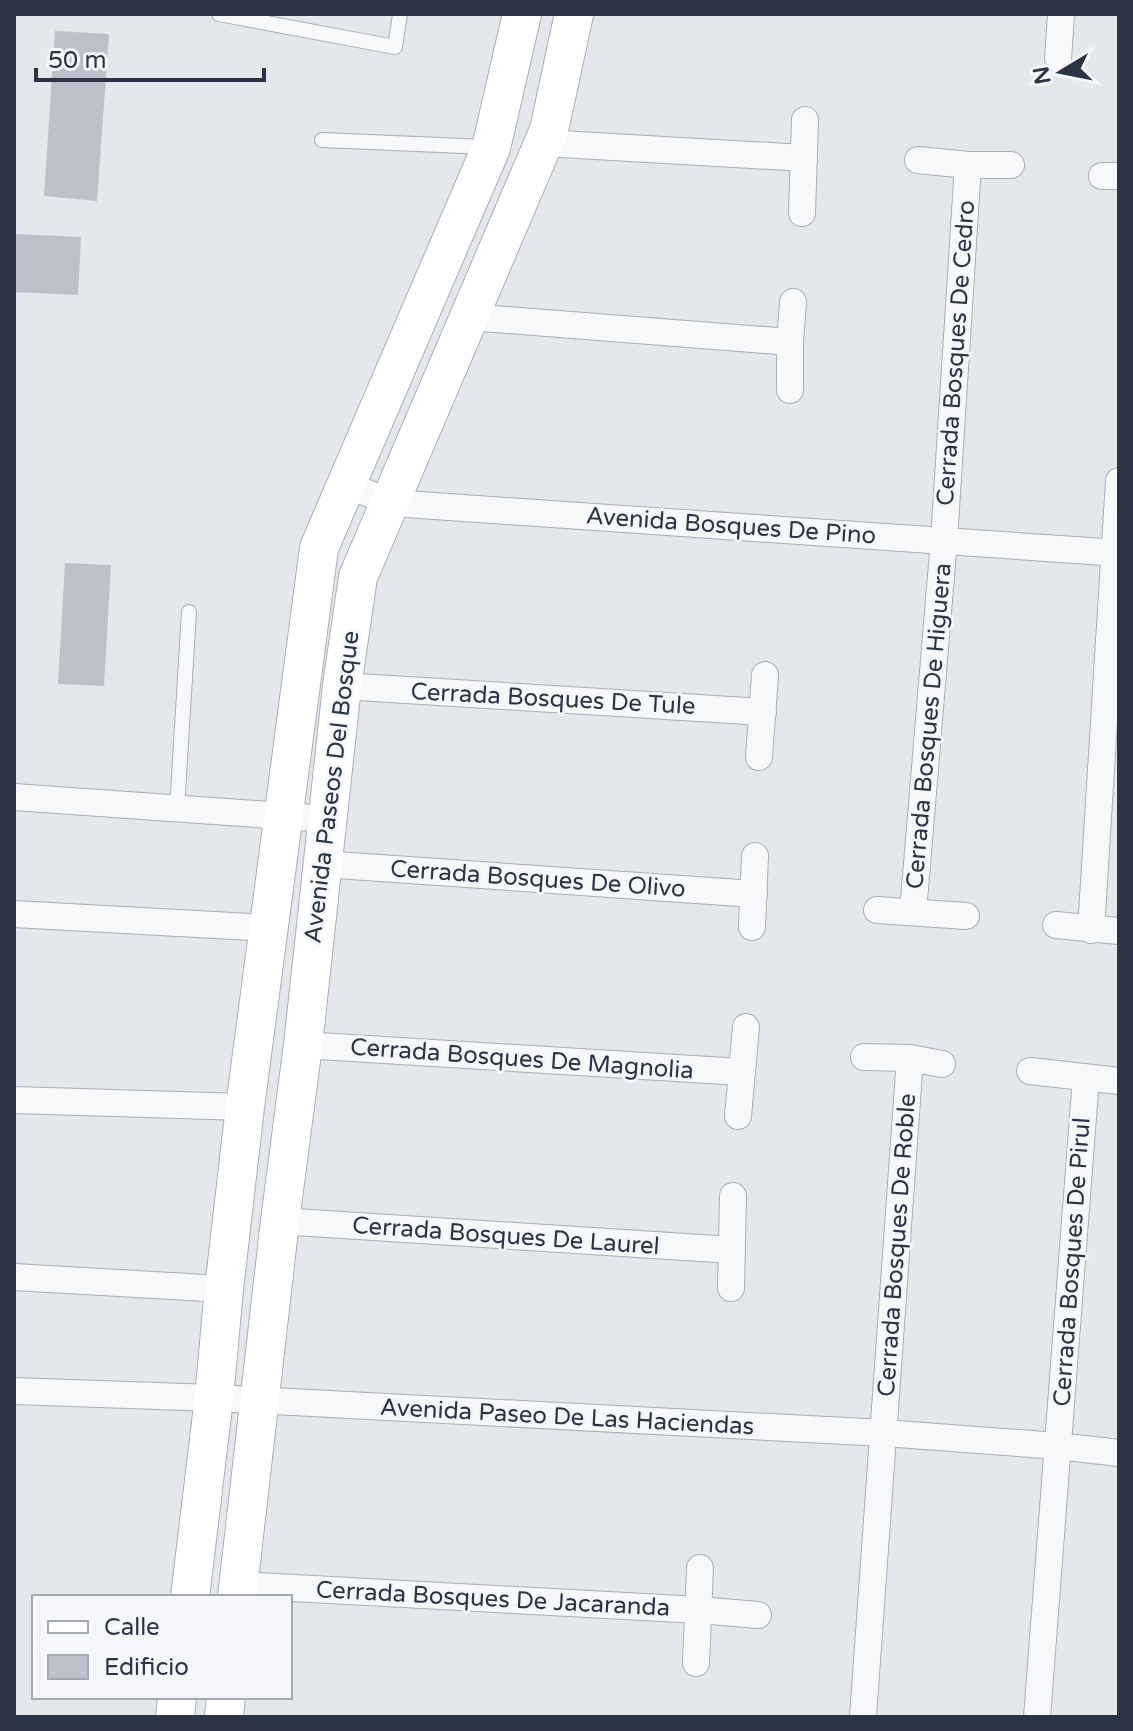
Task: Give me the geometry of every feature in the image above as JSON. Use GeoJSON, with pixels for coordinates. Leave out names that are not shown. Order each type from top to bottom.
{"type":"FeatureCollection","features":[{"type":"Feature","properties":{"kind":"main road","name":"Avenida Paseos Del Bosque"},"geometry":{"type":"LineString","coordinates":[[190,1595],[245,1107],[319,548],[491,148],[522,14]]}},
{"type":"Feature","properties":{"kind":"main road","name":"Avenida Paseos Del Bosque"},"geometry":{"type":"LineString","coordinates":[[238,1591],[342,686],[358,577],[549,130],[574,14]]}},
{"type":"Feature","properties":{"kind":"street"},"geometry":{"type":"LineString","coordinates":[[1058,59],[1061,14]]}},
{"type":"Feature","properties":{"kind":"street"},"geometry":{"type":"LineString","coordinates":[[802,213],[805,120]]}},
{"type":"Feature","properties":{"kind":"street"},"geometry":{"type":"LineString","coordinates":[[543,143],[804,158]]}},
{"type":"Feature","properties":{"kind":"street","name":"Cerrada Bosques De Cedro"},"geometry":{"type":"LineString","coordinates":[[918,160],[1011,165]]}},
{"type":"Feature","properties":{"kind":"street","name":"Cerrada Bosques De Cedro"},"geometry":{"type":"LineString","coordinates":[[944,540],[968,165]]}},
{"type":"Feature","properties":{"kind":"street"},"geometry":{"type":"LineString","coordinates":[[790,390],[793,302]]}},
{"type":"Feature","properties":{"kind":"street"},"geometry":{"type":"LineString","coordinates":[[469,317],[790,342]]}},
{"type":"Feature","properties":{"kind":"street"},"geometry":{"type":"LineString","coordinates":[[1091,930],[1119,481]]}},
{"type":"Feature","properties":{"kind":"street","name":"Avenida Bosques De Pino"},"geometry":{"type":"LineString","coordinates":[[346,484],[391,503],[1116,553]]}},
{"type":"Feature","properties":{"kind":"street","name":"Cerrada Bosques De Higuera"},"geometry":{"type":"LineString","coordinates":[[913,912],[944,540]]}},
{"type":"Feature","properties":{"kind":"street"},"geometry":{"type":"LineString","coordinates":[[759,757],[765,675]]}},
{"type":"Feature","properties":{"kind":"street","name":"Cerrada Bosques De Tule"},"geometry":{"type":"LineString","coordinates":[[342,686],[763,712]]}},
{"type":"Feature","properties":{"kind":"street"},"geometry":{"type":"LineString","coordinates":[[14,797],[327,819]]}},
{"type":"Feature","properties":{"kind":"street"},"geometry":{"type":"LineString","coordinates":[[752,927],[755,856]]}},
{"type":"Feature","properties":{"kind":"street","name":"Cerrada Bosques De Olivo"},"geometry":{"type":"LineString","coordinates":[[322,864],[754,894]]}},
{"type":"Feature","properties":{"kind":"street","name":"Cerrada Bosques De Higuera"},"geometry":{"type":"LineString","coordinates":[[877,910],[966,916]]}},
{"type":"Feature","properties":{"kind":"street"},"geometry":{"type":"LineString","coordinates":[[14,914],[269,928]]}},
{"type":"Feature","properties":{"kind":"street"},"geometry":{"type":"LineString","coordinates":[[1056,925],[1119,931]]}},
{"type":"Feature","properties":{"kind":"street"},"geometry":{"type":"LineString","coordinates":[[738,1116],[746,1027]]}},
{"type":"Feature","properties":{"kind":"street","name":"Cerrada Bosques De Magnolia"},"geometry":{"type":"LineString","coordinates":[[303,1045],[741,1072]]}},
{"type":"Feature","properties":{"kind":"street","name":"Cerrada Bosques De Roble"},"geometry":{"type":"LineString","coordinates":[[864,1057],[910,1058],[942,1064]]}},
{"type":"Feature","properties":{"kind":"street","name":"Cerrada Bosques De Roble"},"geometry":{"type":"LineString","coordinates":[[863,1717],[910,1058]]}},
{"type":"Feature","properties":{"kind":"street"},"geometry":{"type":"LineString","coordinates":[[1030,1071],[1119,1081]]}},
{"type":"Feature","properties":{"kind":"street","name":"Cerrada Bosques De Pirul"},"geometry":{"type":"LineString","coordinates":[[1037,1717],[1086,1078]]}},
{"type":"Feature","properties":{"kind":"street"},"geometry":{"type":"LineString","coordinates":[[14,1100],[245,1107]]}},
{"type":"Feature","properties":{"kind":"street"},"geometry":{"type":"LineString","coordinates":[[731,1288],[733,1196]]}},
{"type":"Feature","properties":{"kind":"street","name":"Cerrada Bosques De Laurel"},"geometry":{"type":"LineString","coordinates":[[280,1221],[732,1250]]}},
{"type":"Feature","properties":{"kind":"street"},"geometry":{"type":"LineString","coordinates":[[14,1277],[224,1289]]}},
{"type":"Feature","properties":{"kind":"street","name":"Avenida Paseo De Las Haciendas"},"geometry":{"type":"LineString","coordinates":[[14,1391],[214,1398],[884,1433],[1119,1453]]}},
{"type":"Feature","properties":{"kind":"street","name":"Cerrada Bosques De Jacaranda"},"geometry":{"type":"LineString","coordinates":[[696,1663],[700,1568]]}},
{"type":"Feature","properties":{"kind":"street","name":"Cerrada Bosques De Jacaranda"},"geometry":{"type":"LineString","coordinates":[[238,1591],[758,1615]]}},
{"type":"Feature","properties":{"kind":"lane"},"geometry":{"type":"LineString","coordinates":[[219,14],[395,47],[400,14]]}},
{"type":"Feature","properties":{"kind":"lane"},"geometry":{"type":"LineString","coordinates":[[322,140],[491,148]]}},
{"type":"Feature","properties":{"kind":"lane"},"geometry":{"type":"LineString","coordinates":[[177,809],[189,612]]}},
{"type":"Feature","properties":{"kind":"building"},"geometry":{"type":"Polygon","coordinates":[[[55,31],[109,34],[97,201],[44,196],[55,31]]]}},
{"type":"Feature","properties":{"kind":"building"},"geometry":{"type":"Polygon","coordinates":[[[14,234],[81,237],[78,295],[14,292],[14,234]]]}},
{"type":"Feature","properties":{"kind":"building"},"geometry":{"type":"Polygon","coordinates":[[[65,563],[111,565],[104,686],[58,684],[65,563]]]}}]}
